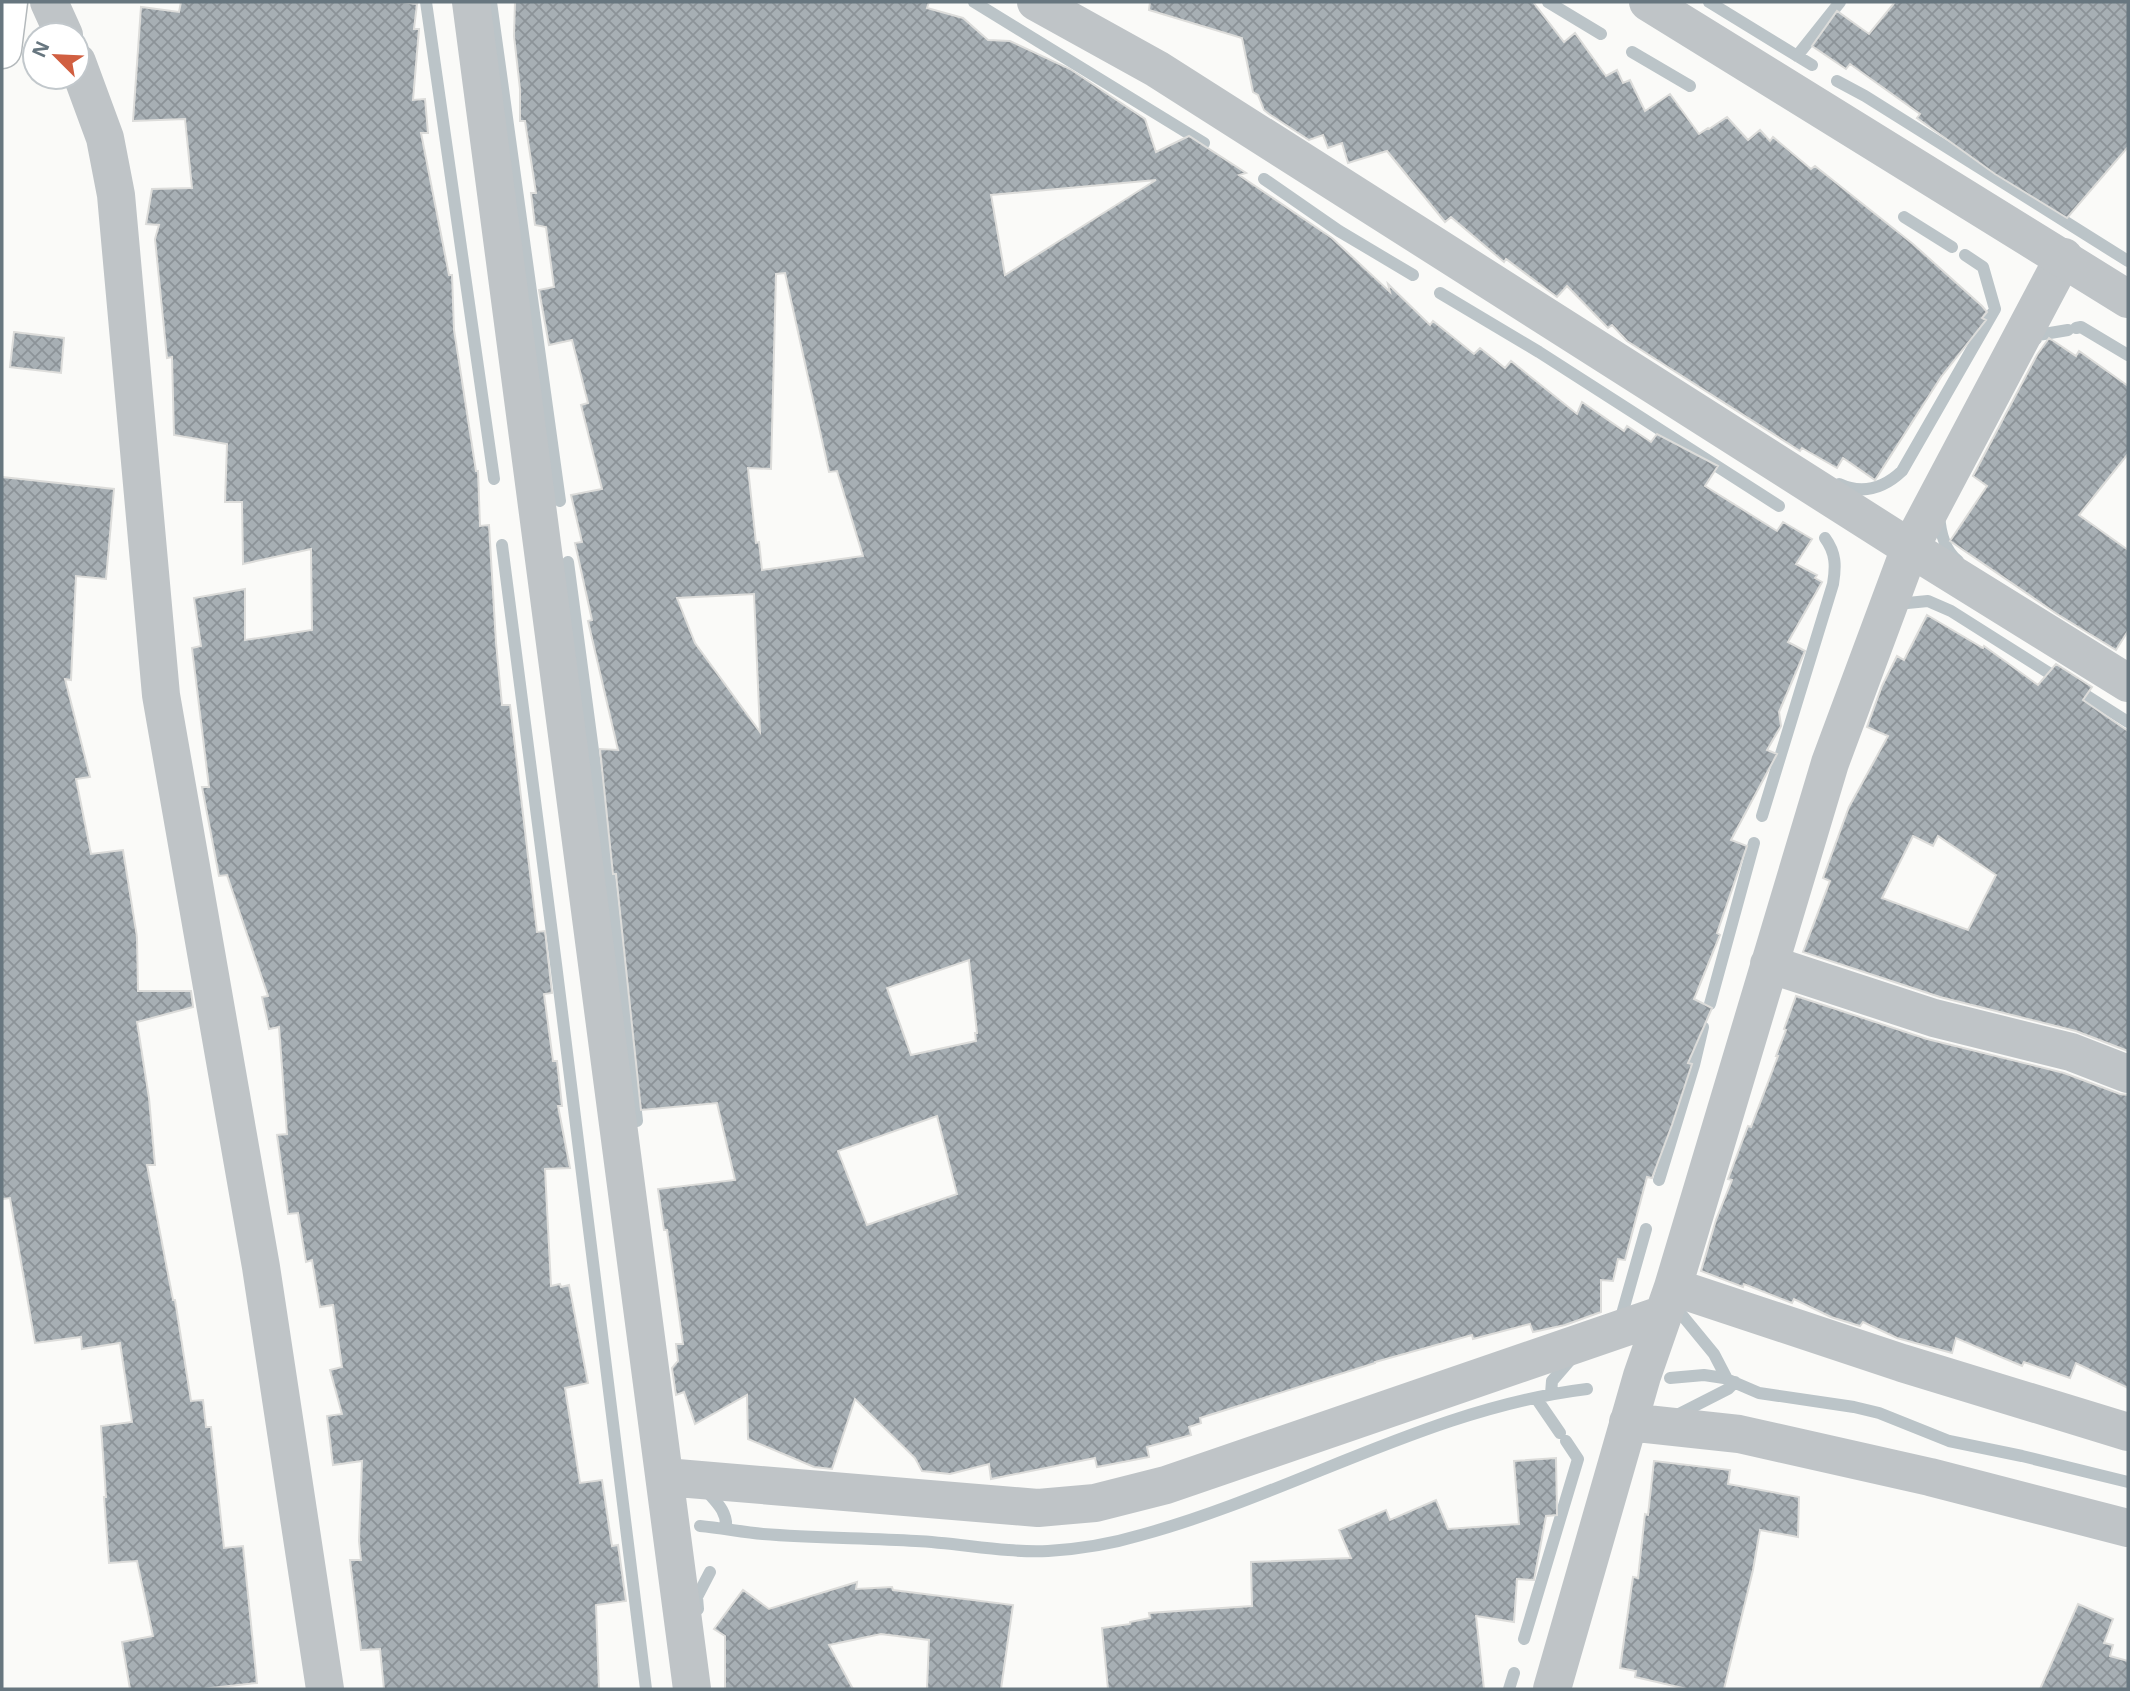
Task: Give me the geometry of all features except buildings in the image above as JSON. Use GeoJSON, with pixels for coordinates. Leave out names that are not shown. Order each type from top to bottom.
{"type":"FeatureCollection","features":[{"type":"Feature","properties":{"kind":"main road"},"geometry":{"type":"LineString","coordinates":[[2,49],[8,2]]}},
{"type":"Feature","properties":{"kind":"street"},"geometry":{"type":"LineString","coordinates":[[49,2],[58,21]]}},
{"type":"Feature","properties":{"kind":"street"},"geometry":{"type":"LineString","coordinates":[[471,2],[692,1689]]}},
{"type":"Feature","properties":{"kind":"street"},"geometry":{"type":"LineString","coordinates":[[1036,2],[1157,69],[1910,548],[2128,683]]}},
{"type":"Feature","properties":{"kind":"street"},"geometry":{"type":"LineString","coordinates":[[1648,2],[2128,299]]}},
{"type":"Feature","properties":{"kind":"street"},"geometry":{"type":"LineString","coordinates":[[88,91],[105,138],[116,195],[162,695],[261,1267],[325,1689]]}},
{"type":"Feature","properties":{"kind":"street"},"geometry":{"type":"LineString","coordinates":[[1563,1687],[1628,1422],[1668,1300],[1830,763],[1910,548],[2064,257]]}},
{"type":"Feature","properties":{"kind":"street"},"geometry":{"type":"LineString","coordinates":[[1769,964],[1934,1018],[2071,1052],[2128,1074]]}},
{"type":"Feature","properties":{"kind":"street"},"geometry":{"type":"LineString","coordinates":[[665,1477],[1038,1508],[1095,1503],[1166,1485],[1668,1300],[1902,1363],[2128,1432]]}},
{"type":"Feature","properties":{"kind":"street"},"geometry":{"type":"LineString","coordinates":[[1628,1422],[1739,1434],[1930,1477],[2128,1528]]}},
{"type":"Feature","properties":{"kind":"waterway"},"geometry":{"type":"LineString","coordinates":[[426,2],[494,479]]}},
{"type":"Feature","properties":{"kind":"waterway"},"geometry":{"type":"LineString","coordinates":[[491,2],[560,501]]}},
{"type":"Feature","properties":{"kind":"waterway"},"geometry":{"type":"LineString","coordinates":[[974,2],[1204,143]]}},
{"type":"Feature","properties":{"kind":"waterway"},"geometry":{"type":"LineString","coordinates":[[1548,2],[1601,34]]}},
{"type":"Feature","properties":{"kind":"waterway"},"geometry":{"type":"LineString","coordinates":[[1709,2],[1812,65]]}},
{"type":"Feature","properties":{"kind":"waterway"},"geometry":{"type":"LineString","coordinates":[[1797,56],[1840,2]]}},
{"type":"Feature","properties":{"kind":"waterway"},"geometry":{"type":"LineString","coordinates":[[1632,52],[1690,86]]}},
{"type":"Feature","properties":{"kind":"waterway"},"geometry":{"type":"LineString","coordinates":[[1837,81],[2128,261]]}},
{"type":"Feature","properties":{"kind":"waterway"},"geometry":{"type":"LineString","coordinates":[[1264,179],[1339,231],[1413,275]]}},
{"type":"Feature","properties":{"kind":"waterway"},"geometry":{"type":"LineString","coordinates":[[1904,217],[1952,247]]}},
{"type":"Feature","properties":{"kind":"waterway"},"geometry":{"type":"LineString","coordinates":[[1839,484],[1856,489],[1873,488],[1888,482],[1902,471],[1995,309],[1983,267],[1965,255]]}},
{"type":"Feature","properties":{"kind":"waterway"},"geometry":{"type":"LineString","coordinates":[[1440,293],[1539,352],[1779,506]]}},
{"type":"Feature","properties":{"kind":"waterway"},"geometry":{"type":"LineString","coordinates":[[2076,328],[2081,327],[2128,355]]}},
{"type":"Feature","properties":{"kind":"waterway"},"geometry":{"type":"LineString","coordinates":[[2036,339],[2038,335],[2068,330]]}},
{"type":"Feature","properties":{"kind":"waterway"},"geometry":{"type":"LineString","coordinates":[[1939,514],[1944,540],[1958,561]]}},
{"type":"Feature","properties":{"kind":"waterway"},"geometry":{"type":"LineString","coordinates":[[1762,816],[1833,584],[1834,560],[1825,538]]}},
{"type":"Feature","properties":{"kind":"waterway"},"geometry":{"type":"LineString","coordinates":[[502,545],[646,1689]]}},
{"type":"Feature","properties":{"kind":"waterway"},"geometry":{"type":"LineString","coordinates":[[568,562],[609,871],[637,1121]]}},
{"type":"Feature","properties":{"kind":"waterway"},"geometry":{"type":"LineString","coordinates":[[1897,604],[1928,601],[1951,611],[2049,673]]}},
{"type":"Feature","properties":{"kind":"waterway"},"geometry":{"type":"LineString","coordinates":[[2087,696],[2128,722]]}},
{"type":"Feature","properties":{"kind":"waterway"},"geometry":{"type":"LineString","coordinates":[[1710,1004],[1754,843]]}},
{"type":"Feature","properties":{"kind":"waterway"},"geometry":{"type":"LineString","coordinates":[[1659,1180],[1703,1027]]}},
{"type":"Feature","properties":{"kind":"waterway"},"geometry":{"type":"LineString","coordinates":[[1615,1321],[1622,1314],[1646,1229]]}},
{"type":"Feature","properties":{"kind":"waterway"},"geometry":{"type":"LineString","coordinates":[[1678,1302],[1677,1309],[1714,1354],[1727,1379]]}},
{"type":"Feature","properties":{"kind":"waterway"},"geometry":{"type":"LineString","coordinates":[[1551,1394],[1552,1381],[1571,1359]]}},
{"type":"Feature","properties":{"kind":"waterway"},"geometry":{"type":"LineString","coordinates":[[1670,1378],[1704,1375],[1724,1378],[1759,1393],[1854,1407],[1879,1413],[1949,1441],[2128,1482]]}},
{"type":"Feature","properties":{"kind":"waterway"},"geometry":{"type":"LineString","coordinates":[[1673,1417],[1728,1389],[1735,1382]]}},
{"type":"Feature","properties":{"kind":"waterway"},"geometry":{"type":"LineString","coordinates":[[700,1526],[763,1534],[916,1541],[1015,1551],[1084,1547],[1130,1538],[1197,1518],[1472,1414],[1529,1399],[1587,1389]]}},
{"type":"Feature","properties":{"kind":"waterway"},"geometry":{"type":"LineString","coordinates":[[1536,1398],[1560,1433]]}},
{"type":"Feature","properties":{"kind":"waterway"},"geometry":{"type":"LineString","coordinates":[[1524,1639],[1578,1459],[1566,1441]]}},
{"type":"Feature","properties":{"kind":"waterway"},"geometry":{"type":"LineString","coordinates":[[704,1488],[723,1512],[726,1529]]}},
{"type":"Feature","properties":{"kind":"waterway"},"geometry":{"type":"LineString","coordinates":[[698,1609],[697,1597],[710,1572]]}},
{"type":"Feature","properties":{"kind":"waterway"},"geometry":{"type":"LineString","coordinates":[[1509,1689],[1514,1673]]}}]}
